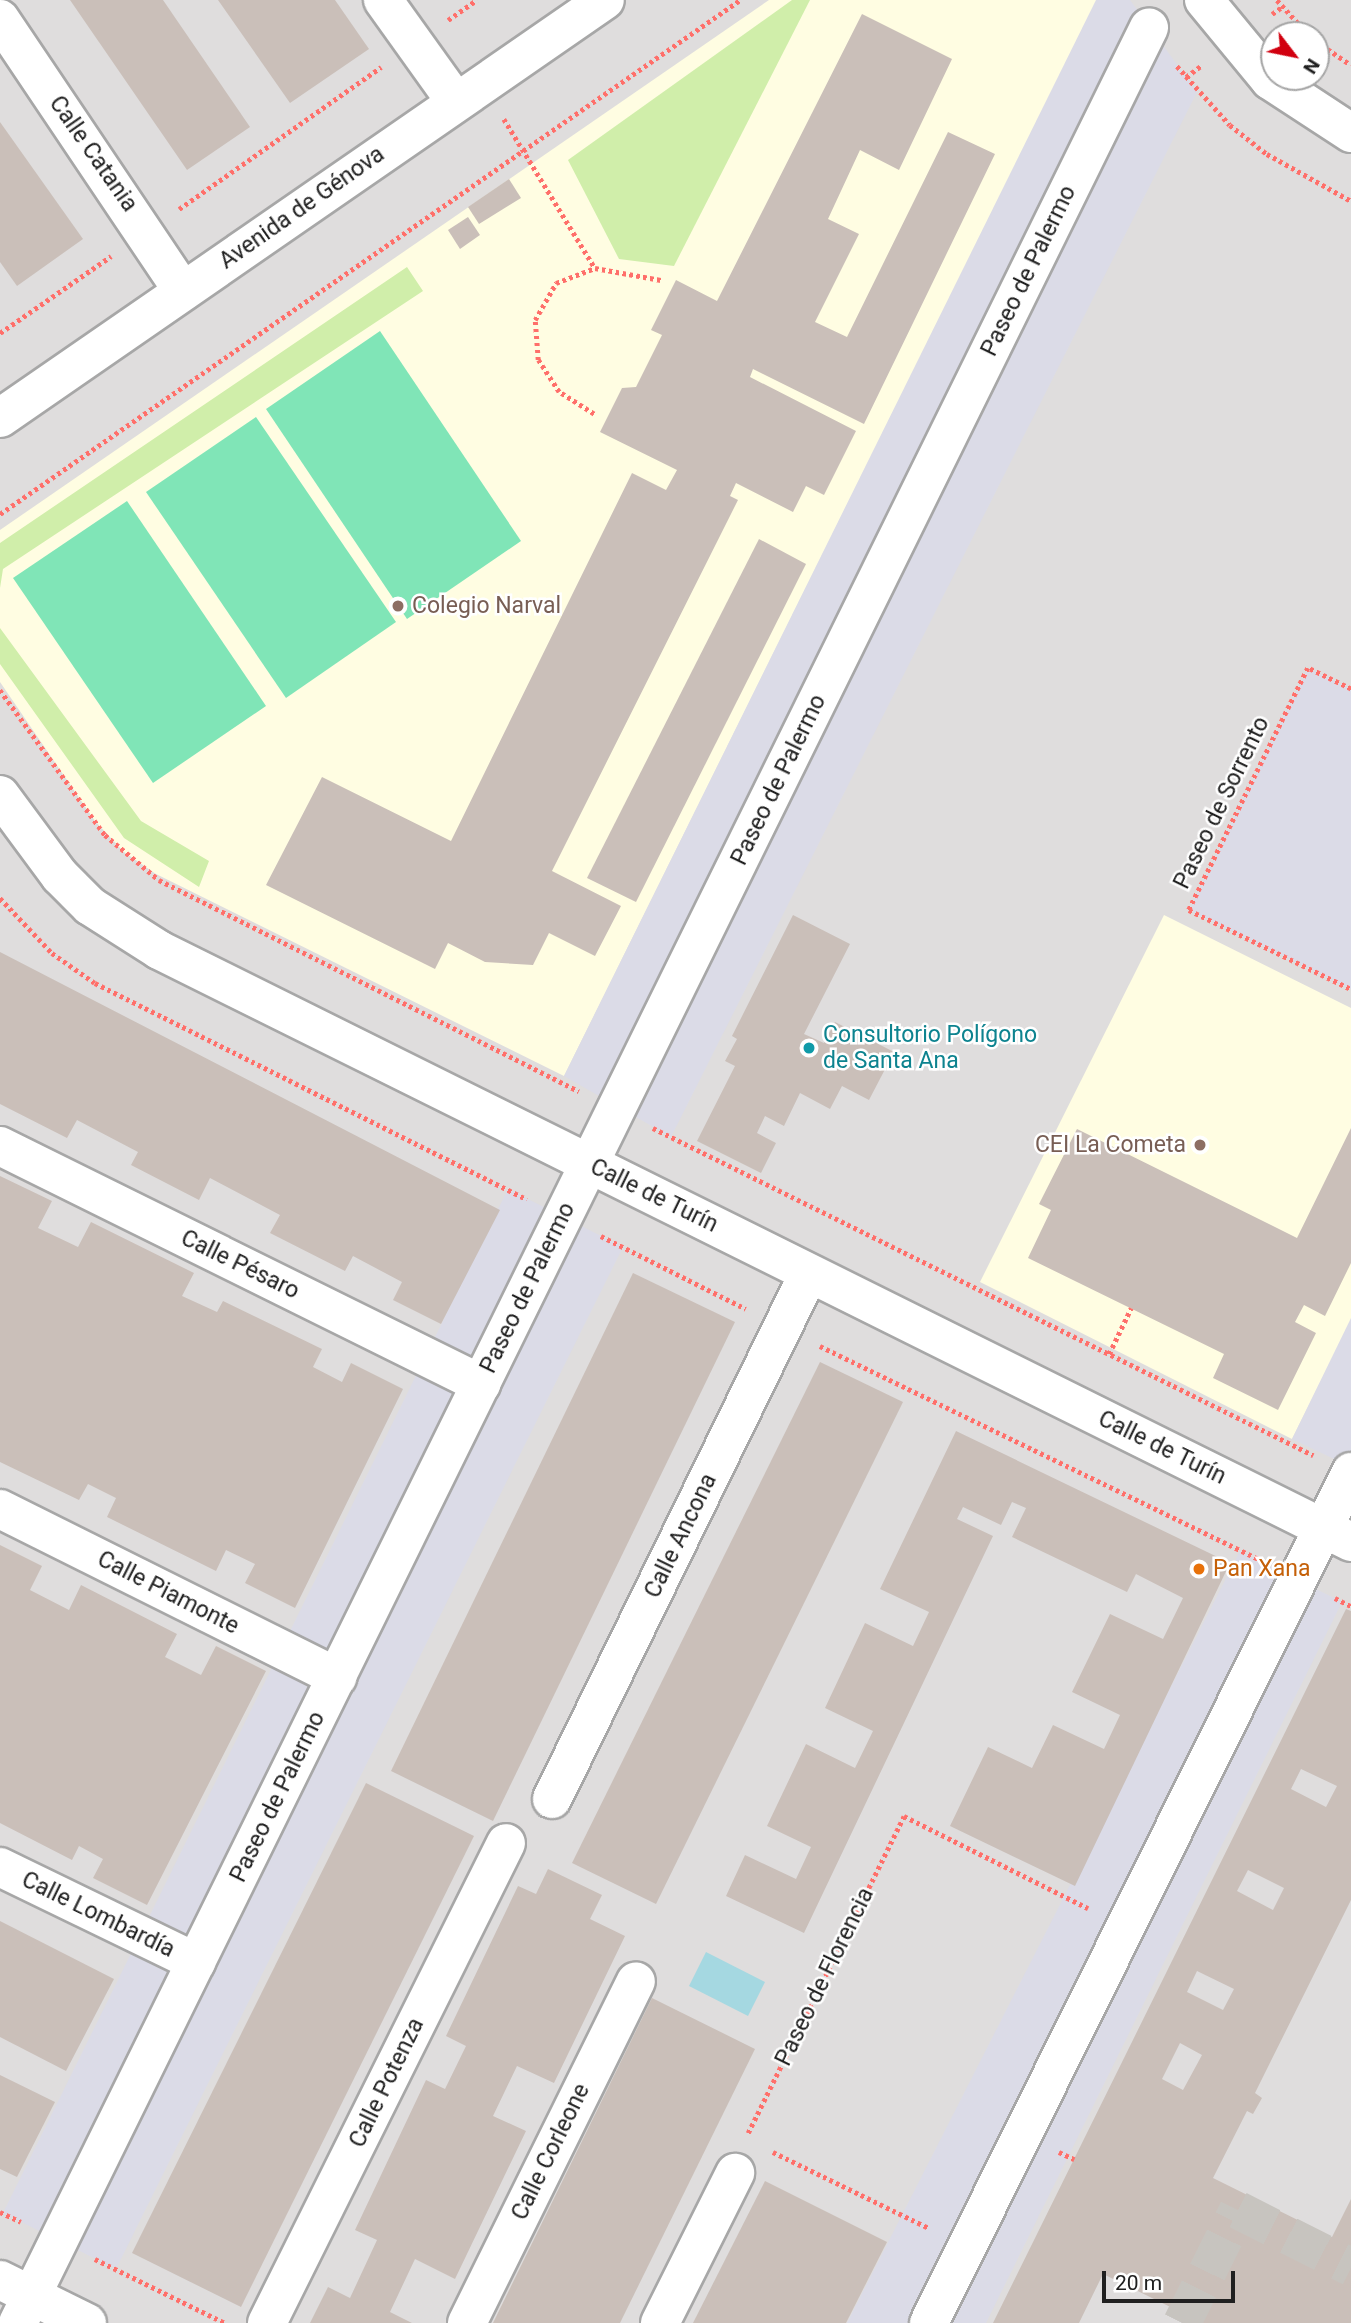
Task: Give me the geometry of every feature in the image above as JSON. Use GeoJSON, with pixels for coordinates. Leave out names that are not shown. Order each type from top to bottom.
{"type":"FeatureCollection","features":[{"type":"Feature","properties":{"kind":"street"},"geometry":{"type":"LineString","coordinates":[[383,0],[456,102]]}},
{"type":"Feature","properties":{"kind":"street","name":"Avenida de Génova"},"geometry":{"type":"LineString","coordinates":[[0,418],[605,0]]}},
{"type":"Feature","properties":{"kind":"street"},"geometry":{"type":"LineString","coordinates":[[1204,0],[1270,80],[1351,133]]}},
{"type":"Feature","properties":{"kind":"street","name":"Calle Catania"},"geometry":{"type":"LineString","coordinates":[[0,19],[146,232],[183,291]]}},
{"type":"Feature","properties":{"kind":"street","name":"Paseo de Palermo"},"geometry":{"type":"LineString","coordinates":[[17,2300],[59,2241],[1149,28]]}},
{"type":"Feature","properties":{"kind":"street","name":"Calle de Turín"},"geometry":{"type":"LineString","coordinates":[[0,795],[60,876],[127,932],[1337,1535]]}},
{"type":"Feature","properties":{"kind":"street","name":"Calle Pésaro"},"geometry":{"type":"LineString","coordinates":[[0,1146],[481,1384]]}},
{"type":"Feature","properties":{"kind":"street","name":"Calle Ancona"},"geometry":{"type":"LineString","coordinates":[[552,1799],[809,1273]]}},
{"type":"Feature","properties":{"kind":"street"},"geometry":{"type":"LineString","coordinates":[[929,2323],[1297,1579],[1337,1535],[1351,1472]]}},
{"type":"Feature","properties":{"kind":"street","name":"Calle Piamonte"},"geometry":{"type":"LineString","coordinates":[[0,1509],[337,1677]]}},
{"type":"Feature","properties":{"kind":"street","name":"Calle Potenza"},"geometry":{"type":"LineString","coordinates":[[267,2323],[506,1843]]}},
{"type":"Feature","properties":{"kind":"street","name":"Calle Lombardía"},"geometry":{"type":"LineString","coordinates":[[0,1867],[196,1962]]}},
{"type":"Feature","properties":{"kind":"street","name":"Calle Corleone"},"geometry":{"type":"LineString","coordinates":[[467,2323],[636,1981]]}},
{"type":"Feature","properties":{"kind":"street"},"geometry":{"type":"LineString","coordinates":[[660,2323],[746,2159]]}},
{"type":"Feature","properties":{"kind":"street"},"geometry":{"type":"LineString","coordinates":[[17,2300],[87,2323]]}},
{"type":"Feature","properties":{"kind":"path"},"geometry":{"type":"LineString","coordinates":[[0,333],[477,0]]}},
{"type":"Feature","properties":{"kind":"path"},"geometry":{"type":"LineString","coordinates":[[0,513],[740,0]]}},
{"type":"Feature","properties":{"kind":"path"},"geometry":{"type":"LineString","coordinates":[[1277,0],[1296,21]]}},
{"type":"Feature","properties":{"kind":"path"},"geometry":{"type":"LineString","coordinates":[[1149,28],[1230,125],[1268,154],[1351,201]]}},
{"type":"Feature","properties":{"kind":"path"},"geometry":{"type":"LineString","coordinates":[[1330,51],[1351,65]]}},
{"type":"Feature","properties":{"kind":"path"},"geometry":{"type":"LineString","coordinates":[[525,149],[595,268]]}},
{"type":"Feature","properties":{"kind":"path"},"geometry":{"type":"LineString","coordinates":[[594,414],[559,392],[538,360],[535,320],[556,283],[595,268],[660,280]]}},
{"type":"Feature","properties":{"kind":"path","name":"Paseo de Sorrento"},"geometry":{"type":"LineString","coordinates":[[1351,689],[1308,668],[1189,910],[1351,989]]}},
{"type":"Feature","properties":{"kind":"path"},"geometry":{"type":"LineString","coordinates":[[0,898],[52,953],[131,1003],[783,1328],[1351,1606]]}},
{"type":"Feature","properties":{"kind":"path"},"geometry":{"type":"LineString","coordinates":[[1108,1354],[1131,1308]]}},
{"type":"Feature","properties":{"kind":"path","name":"Paseo de Florencia"},"geometry":{"type":"LineString","coordinates":[[746,2159],[745,2138],[904,1816],[1126,1926]]}},
{"type":"Feature","properties":{"kind":"path"},"geometry":{"type":"LineString","coordinates":[[770,2151],[967,2247]]}},
{"type":"Feature","properties":{"kind":"path"},"geometry":{"type":"LineString","coordinates":[[0,2212],[225,2323]]}},
{"type":"Feature","properties":{"kind":"shaded area"},"geometry":{"type":"Polygon","coordinates":[[[0,0],[1351,0],[1351,2323],[0,2323],[0,0]]]}},
{"type":"Feature","properties":{"kind":"shaded area","name":"Colegio Narval"},"geometry":{"type":"Polygon","coordinates":[[[769,0],[1097,0],[564,1076],[156,874],[124,852],[95,821],[0,682],[0,530],[769,0]]]}},
{"type":"Feature","properties":{"kind":"shaded area"},"geometry":{"type":"Polygon","coordinates":[[[1096,0],[1130,0],[1197,92],[671,1137],[564,1076],[1096,0]]]}},
{"type":"Feature","properties":{"kind":"shaded area"},"geometry":{"type":"Polygon","coordinates":[[[1308,668],[1351,689],[1351,989],[1189,910],[1308,668]]]}},
{"type":"Feature","properties":{"kind":"shaded area","name":"CEI La Cometa"},"geometry":{"type":"Polygon","coordinates":[[[1164,915],[1351,1008],[1351,1321],[1292,1439],[980,1282],[1164,915]]]}},
{"type":"Feature","properties":{"kind":"shaded area"},"geometry":{"type":"Polygon","coordinates":[[[508,1189],[623,1247],[116,2269],[3,2213],[508,1189]]]}},
{"type":"Feature","properties":{"kind":"shaded area"},"geometry":{"type":"Polygon","coordinates":[[[1351,1318],[1351,1467],[1292,1439],[1351,1318]]]}},
{"type":"Feature","properties":{"kind":"shaded area"},"geometry":{"type":"Polygon","coordinates":[[[1240,1551],[1342,1602],[986,2323],[847,2323],[1240,1551]]]}},
{"type":"Feature","properties":{"kind":"green space"},"geometry":{"type":"Polygon","coordinates":[[[792,0],[810,0],[674,266],[619,259],[568,160],[792,0]]]}},
{"type":"Feature","properties":{"kind":"green space"},"geometry":{"type":"Polygon","coordinates":[[[407,267],[423,291],[3,569],[0,588],[0,543],[407,267]]]}},
{"type":"Feature","properties":{"kind":"green space"},"geometry":{"type":"Polygon","coordinates":[[[380,331],[521,541],[407,619],[266,409],[380,331]]]}},
{"type":"Feature","properties":{"kind":"green space"},"geometry":{"type":"Polygon","coordinates":[[[256,417],[396,622],[286,698],[146,492],[256,417]]]}},
{"type":"Feature","properties":{"kind":"green space"},"geometry":{"type":"Polygon","coordinates":[[[127,501],[266,706],[153,783],[13,578],[127,501]]]}},
{"type":"Feature","properties":{"kind":"green space"},"geometry":{"type":"Polygon","coordinates":[[[0,628],[141,821],[209,861],[199,887],[124,838],[0,664],[0,628]]]}},
{"type":"Feature","properties":{"kind":"water"},"geometry":{"type":"Polygon","coordinates":[[[706,1952],[765,1982],[748,2016],[689,1986],[706,1952]]]}},
{"type":"Feature","properties":{"kind":"building"},"geometry":{"type":"Polygon","coordinates":[[[70,0],[163,0],[250,127],[187,170],[70,0]]]}},
{"type":"Feature","properties":{"kind":"building"},"geometry":{"type":"Polygon","coordinates":[[[218,0],[335,0],[369,49],[290,103],[218,0]]]}},
{"type":"Feature","properties":{"kind":"building"},"geometry":{"type":"Polygon","coordinates":[[[862,14],[952,59],[899,170],[860,150],[828,219],[859,234],[815,322],[847,337],[948,132],[995,154],[864,424],[753,369],[750,377],[856,431],[824,495],[806,486],[793,512],[736,483],[730,496],[738,500],[552,871],[621,906],[595,956],[549,933],[533,965],[485,962],[448,943],[435,969],[266,885],[322,777],[451,841],[632,473],[666,490],[677,470],[600,432],[622,388],[636,387],[662,335],[651,330],[676,280],[717,301],[862,14]]]}},
{"type":"Feature","properties":{"kind":"building"},"geometry":{"type":"Polygon","coordinates":[[[0,122],[83,239],[17,286],[0,262],[0,122]]]}},
{"type":"Feature","properties":{"kind":"building"},"geometry":{"type":"Polygon","coordinates":[[[509,179],[521,198],[479,224],[468,207],[509,179]]]}},
{"type":"Feature","properties":{"kind":"building"},"geometry":{"type":"Polygon","coordinates":[[[468,217],[480,235],[460,249],[448,230],[468,217]]]}},
{"type":"Feature","properties":{"kind":"building"},"geometry":{"type":"Polygon","coordinates":[[[759,539],[806,564],[636,902],[587,878],[759,539]]]}},
{"type":"Feature","properties":{"kind":"building","name":"Consultorio Polígono de Santa Ana"},"geometry":{"type":"Polygon","coordinates":[[[793,915],[850,944],[804,1034],[824,1043],[835,1022],[894,1052],[869,1100],[842,1086],[830,1109],[800,1093],[784,1126],[765,1116],[757,1133],[776,1143],[761,1173],[697,1141],[735,1066],[725,1061],[737,1039],[732,1036],[793,915]]]}},
{"type":"Feature","properties":{"kind":"building"},"geometry":{"type":"Polygon","coordinates":[[[0,952],[500,1210],[441,1324],[393,1300],[402,1282],[353,1256],[345,1271],[270,1233],[280,1215],[210,1178],[199,1200],[131,1165],[138,1152],[77,1120],[67,1138],[0,1104],[0,952]]]}},
{"type":"Feature","properties":{"kind":"building"},"geometry":{"type":"Polygon","coordinates":[[[1351,1128],[1351,1263],[1325,1316],[1304,1305],[1295,1322],[1316,1333],[1278,1410],[1213,1378],[1224,1354],[1028,1258],[1051,1210],[1039,1204],[1077,1129],[1297,1238],[1351,1128]]]}},
{"type":"Feature","properties":{"kind":"building"},"geometry":{"type":"Polygon","coordinates":[[[0,1176],[52,1201],[38,1228],[78,1247],[91,1222],[194,1273],[182,1296],[217,1312],[223,1301],[322,1349],[313,1367],[342,1382],[351,1363],[403,1389],[295,1608],[245,1583],[255,1564],[226,1550],[216,1571],[107,1517],[116,1498],[88,1484],[79,1500],[0,1462],[0,1176]]]}},
{"type":"Feature","properties":{"kind":"building"},"geometry":{"type":"Polygon","coordinates":[[[633,1273],[735,1322],[493,1821],[391,1771],[633,1273]]]}},
{"type":"Feature","properties":{"kind":"building"},"geometry":{"type":"Polygon","coordinates":[[[820,1362],[903,1402],[656,1904],[572,1863],[820,1362]]]}},
{"type":"Feature","properties":{"kind":"building"},"geometry":{"type":"Polygon","coordinates":[[[956,1431],[1230,1563],[1075,1886],[950,1826],[988,1747],[1032,1768],[1053,1725],[1104,1749],[1120,1715],[1072,1692],[1110,1614],[1163,1639],[1183,1598],[1136,1574],[1127,1592],[1012,1537],[1026,1508],[1012,1502],[1001,1525],[963,1507],[957,1519],[993,1536],[804,1933],[726,1896],[745,1855],[796,1879],[811,1847],[767,1826],[806,1744],[855,1768],[873,1731],[825,1708],[865,1623],[913,1646],[929,1612],[880,1589],[956,1431]]]}},
{"type":"Feature","properties":{"kind":"building"},"geometry":{"type":"Polygon","coordinates":[[[0,1545],[42,1566],[30,1590],[69,1610],[81,1585],[177,1634],[165,1657],[201,1675],[216,1646],[266,1671],[147,1905],[93,1878],[103,1859],[79,1846],[72,1860],[0,1823],[0,1545]]]}},
{"type":"Feature","properties":{"kind":"building"},"geometry":{"type":"Polygon","coordinates":[[[1346,1609],[1351,1611],[1351,1900],[1255,2093],[1262,2098],[1253,2114],[1247,2111],[1213,2178],[1332,2237],[1351,2199],[1351,2323],[1203,2323],[1103,2274],[1079,2323],[993,2323],[1346,1609]],[[1301,1769],[1291,1789],[1326,1807],[1337,1786],[1301,1769]],[[1248,1870],[1237,1891],[1273,1910],[1284,1888],[1248,1870]],[[1197,1971],[1187,1992],[1223,2010],[1234,1989],[1197,1971]],[[1180,2043],[1162,2079],[1183,2090],[1202,2055],[1180,2043]]]}},
{"type":"Feature","properties":{"kind":"building"},"geometry":{"type":"Polygon","coordinates":[[[366,1783],[474,1836],[241,2307],[132,2253],[366,1783]]]}},
{"type":"Feature","properties":{"kind":"building"},"geometry":{"type":"Polygon","coordinates":[[[548,1869],[602,1895],[590,1919],[625,1936],[554,2083],[517,2066],[493,2116],[526,2131],[455,2279],[415,2259],[390,2312],[412,2323],[310,2323],[328,2287],[350,2298],[377,2240],[355,2230],[426,2080],[445,2089],[466,2046],[446,2036],[518,1886],[536,1894],[548,1869]]]}},
{"type":"Feature","properties":{"kind":"building"},"geometry":{"type":"Polygon","coordinates":[[[0,1921],[114,1979],[66,2071],[0,2037],[0,1921]]]}},
{"type":"Feature","properties":{"kind":"building"},"geometry":{"type":"Polygon","coordinates":[[[652,1998],[755,2049],[620,2323],[493,2323],[652,1998]]]}},
{"type":"Feature","properties":{"kind":"building"},"geometry":{"type":"Polygon","coordinates":[[[0,2075],[55,2102],[17,2177],[0,2169],[0,2075]]]}},
{"type":"Feature","properties":{"kind":"building"},"geometry":{"type":"Polygon","coordinates":[[[765,2181],[887,2242],[846,2323],[693,2323],[765,2181]]]}},
{"type":"Feature","properties":{"kind":"tunnel"},"geometry":{"type":"LineString","coordinates":[[1182,2323],[1238,2210],[1351,2267]]}},
{"type":"Feature","properties":{"kind":"place","name":"Colegio Narval"},"geometry":{"type":"Point","coordinates":[398,606]}},
{"type":"Feature","properties":{"kind":"place","name":"Consultorio Polígono de Santa Ana"},"geometry":{"type":"Point","coordinates":[809,1048]}},
{"type":"Feature","properties":{"kind":"place","name":"CEI La Cometa"},"geometry":{"type":"Point","coordinates":[1200,1145]}},
{"type":"Feature","properties":{"kind":"place","name":"Pan Xana"},"geometry":{"type":"Point","coordinates":[1199,1569]}}]}
